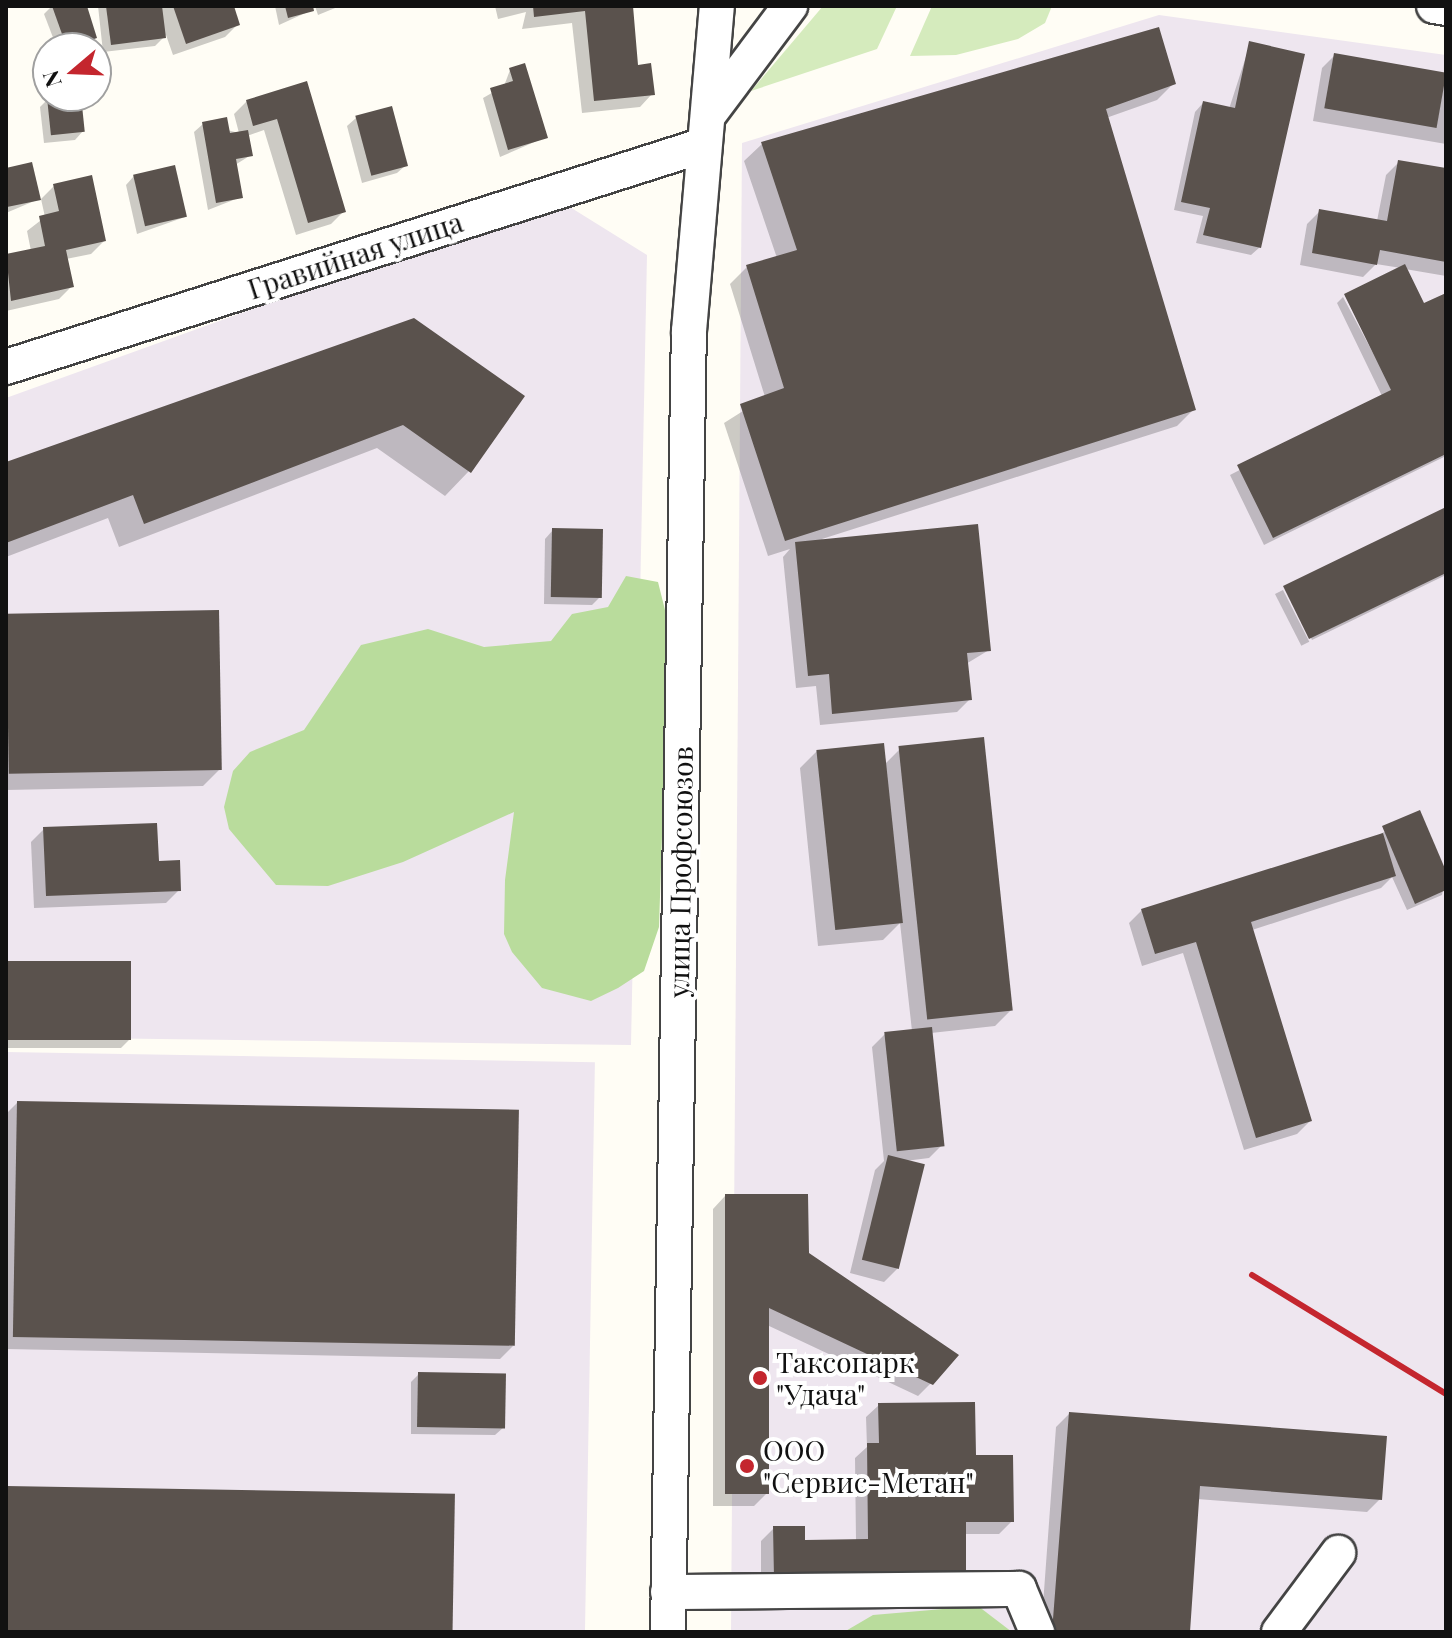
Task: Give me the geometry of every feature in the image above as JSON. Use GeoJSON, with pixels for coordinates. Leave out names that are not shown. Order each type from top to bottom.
{"type":"FeatureCollection","features":[{"type":"Feature","properties":{"kind":"street","name":"улица Профсоюзов"},"geometry":{"type":"LineString","coordinates":[[668,1632],[688,347],[717,6]]}},
{"type":"Feature","properties":{"kind":"street"},"geometry":{"type":"LineString","coordinates":[[707,129],[790,6]]}},
{"type":"Feature","properties":{"kind":"street"},"geometry":{"type":"LineString","coordinates":[[1434,6],[1446,8]]}},
{"type":"Feature","properties":{"kind":"street","name":"Гравийная улица"},"geometry":{"type":"LineString","coordinates":[[6,367],[707,129]]}},
{"type":"Feature","properties":{"kind":"street"},"geometry":{"type":"LineString","coordinates":[[1279,1632],[1338,1553]]}},
{"type":"Feature","properties":{"kind":"street"},"geometry":{"type":"LineString","coordinates":[[668,1592],[1019,1589],[1037,1632]]}},
{"type":"Feature","properties":{"kind":"shaded area"},"geometry":{"type":"Polygon","coordinates":[[[1159,15],[1446,55],[1446,1632],[731,1632],[742,143],[1159,15]]]}},
{"type":"Feature","properties":{"kind":"shaded area"},"geometry":{"type":"Polygon","coordinates":[[[557,199],[647,255],[631,1045],[6,1037],[6,398],[557,199]]]}},
{"type":"Feature","properties":{"kind":"shaded area"},"geometry":{"type":"Polygon","coordinates":[[[6,1052],[595,1062],[585,1632],[6,1632],[6,1052]]]}},
{"type":"Feature","properties":{"kind":"green space"},"geometry":{"type":"Polygon","coordinates":[[[823,6],[897,6],[877,49],[751,91],[823,6]]]}},
{"type":"Feature","properties":{"kind":"green space"},"geometry":{"type":"Polygon","coordinates":[[[932,6],[1052,6],[1045,23],[1018,39],[956,55],[910,56],[932,6]]]}},
{"type":"Feature","properties":{"kind":"green space"},"geometry":{"type":"Polygon","coordinates":[[[626,576],[658,582],[669,626],[659,927],[644,971],[618,988],[591,1001],[542,988],[512,952],[504,934],[505,880],[514,812],[403,862],[328,886],[276,885],[229,829],[224,807],[233,771],[250,752],[304,730],[361,645],[428,629],[484,647],[551,641],[572,614],[608,607],[626,576]]]}},
{"type":"Feature","properties":{"kind":"green space"},"geometry":{"type":"Polygon","coordinates":[[[978,1606],[1012,1632],[844,1632],[873,1615],[978,1606]]]}},
{"type":"Feature","properties":{"kind":"building"},"geometry":{"type":"Polygon","coordinates":[[[52,6],[87,6],[95,32],[61,32],[52,6]]]}},
{"type":"Feature","properties":{"kind":"building"},"geometry":{"type":"Polygon","coordinates":[[[106,6],[162,6],[166,38],[112,45],[112,32],[109,32],[106,6]]]}},
{"type":"Feature","properties":{"kind":"building"},"geometry":{"type":"Polygon","coordinates":[[[173,6],[234,6],[240,25],[186,44],[173,6]]]}},
{"type":"Feature","properties":{"kind":"building"},"geometry":{"type":"Polygon","coordinates":[[[285,6],[313,6],[314,11],[288,18],[285,6]]]}},
{"type":"Feature","properties":{"kind":"building"},"geometry":{"type":"Polygon","coordinates":[[[533,6],[633,6],[638,65],[651,63],[655,95],[594,101],[585,11],[534,17],[533,6]]]}},
{"type":"Feature","properties":{"kind":"building"},"geometry":{"type":"Polygon","coordinates":[[[1159,27],[1176,84],[1106,109],[1196,410],[785,541],[740,404],[784,388],[746,265],[797,250],[761,142],[1159,27]]]}},
{"type":"Feature","properties":{"kind":"building"},"geometry":{"type":"Polygon","coordinates":[[[1249,41],[1305,54],[1261,248],[1203,235],[1210,208],[1181,202],[1203,101],[1235,108],[1249,41]]]}},
{"type":"Feature","properties":{"kind":"building"},"geometry":{"type":"Polygon","coordinates":[[[1334,53],[1446,73],[1437,128],[1324,108],[1334,53]]]}},
{"type":"Feature","properties":{"kind":"building"},"geometry":{"type":"Polygon","coordinates":[[[525,63],[548,138],[508,150],[490,88],[513,81],[509,68],[525,63]]]}},
{"type":"Feature","properties":{"kind":"building"},"geometry":{"type":"Polygon","coordinates":[[[307,81],[346,212],[308,223],[277,119],[253,126],[246,100],[307,81]]]}},
{"type":"Feature","properties":{"kind":"building"},"geometry":{"type":"Polygon","coordinates":[[[392,106],[408,166],[371,176],[355,116],[392,106]]]}},
{"type":"Feature","properties":{"kind":"building"},"geometry":{"type":"Polygon","coordinates":[[[48,112],[83,112],[85,132],[51,135],[48,112]]]}},
{"type":"Feature","properties":{"kind":"building"},"geometry":{"type":"Polygon","coordinates":[[[227,117],[230,133],[248,130],[253,156],[236,159],[243,198],[216,203],[202,122],[227,117]]]}},
{"type":"Feature","properties":{"kind":"building"},"geometry":{"type":"Polygon","coordinates":[[[1398,160],[1446,168],[1446,262],[1380,250],[1377,265],[1312,253],[1319,209],[1387,221],[1398,160]]]}},
{"type":"Feature","properties":{"kind":"building"},"geometry":{"type":"Polygon","coordinates":[[[32,162],[41,200],[7,207],[6,168],[32,162]]]}},
{"type":"Feature","properties":{"kind":"building"},"geometry":{"type":"Polygon","coordinates":[[[175,165],[187,217],[145,226],[133,175],[175,165]]]}},
{"type":"Feature","properties":{"kind":"building"},"geometry":{"type":"Polygon","coordinates":[[[92,175],[106,241],[66,250],[74,287],[11,301],[6,254],[45,246],[39,216],[59,211],[53,184],[92,175]]]}},
{"type":"Feature","properties":{"kind":"building"},"geometry":{"type":"Polygon","coordinates":[[[1405,264],[1424,303],[1446,293],[1446,454],[1273,538],[1237,465],[1391,390],[1344,294],[1405,264]]]}},
{"type":"Feature","properties":{"kind":"building"},"geometry":{"type":"Polygon","coordinates":[[[414,318],[525,396],[471,473],[403,425],[144,524],[133,495],[6,543],[6,462],[414,318]]]}},
{"type":"Feature","properties":{"kind":"building"},"geometry":{"type":"Polygon","coordinates":[[[1446,507],[1446,573],[1309,639],[1283,586],[1446,507]]]}},
{"type":"Feature","properties":{"kind":"building"},"geometry":{"type":"Polygon","coordinates":[[[978,524],[991,651],[967,653],[972,700],[832,714],[829,674],[808,676],[795,542],[978,524]]]}},
{"type":"Feature","properties":{"kind":"building"},"geometry":{"type":"Polygon","coordinates":[[[552,528],[603,529],[602,598],[551,597],[552,528]]]}},
{"type":"Feature","properties":{"kind":"building"},"geometry":{"type":"Polygon","coordinates":[[[219,610],[222,770],[9,774],[6,614],[219,610]]]}},
{"type":"Feature","properties":{"kind":"building"},"geometry":{"type":"Polygon","coordinates":[[[984,737],[1013,1010],[927,1019],[898,746],[984,737]]]}},
{"type":"Feature","properties":{"kind":"building"},"geometry":{"type":"Polygon","coordinates":[[[884,743],[903,923],[835,930],[816,750],[884,743]]]}},
{"type":"Feature","properties":{"kind":"building"},"geometry":{"type":"Polygon","coordinates":[[[1420,810],[1446,871],[1446,890],[1415,904],[1382,826],[1420,810]]]}},
{"type":"Feature","properties":{"kind":"building"},"geometry":{"type":"Polygon","coordinates":[[[157,823],[159,861],[180,860],[181,891],[46,896],[43,827],[157,823]]]}},
{"type":"Feature","properties":{"kind":"building"},"geometry":{"type":"Polygon","coordinates":[[[1383,833],[1396,876],[1251,922],[1312,1121],[1256,1138],[1196,942],[1155,954],[1141,909],[1383,833]]]}},
{"type":"Feature","properties":{"kind":"building"},"geometry":{"type":"Polygon","coordinates":[[[6,961],[131,961],[131,1040],[6,1040],[6,961]]]}},
{"type":"Feature","properties":{"kind":"building"},"geometry":{"type":"Polygon","coordinates":[[[932,1027],[945,1146],[897,1151],[884,1032],[932,1027]]]}},
{"type":"Feature","properties":{"kind":"building"},"geometry":{"type":"Polygon","coordinates":[[[17,1101],[519,1110],[515,1346],[13,1337],[17,1101]]]}},
{"type":"Feature","properties":{"kind":"building"},"geometry":{"type":"Polygon","coordinates":[[[888,1155],[925,1164],[899,1269],[862,1260],[888,1155]]]}},
{"type":"Feature","properties":{"kind":"building"},"geometry":{"type":"Polygon","coordinates":[[[725,1194],[808,1194],[809,1253],[959,1355],[933,1385],[769,1308],[769,1494],[725,1494],[725,1194]]]}},
{"type":"Feature","properties":{"kind":"building"},"geometry":{"type":"Polygon","coordinates":[[[418,1372],[506,1374],[505,1429],[417,1427],[418,1372]]]}},
{"type":"Feature","properties":{"kind":"building"},"geometry":{"type":"Polygon","coordinates":[[[975,1402],[976,1455],[1013,1455],[1014,1522],[966,1522],[966,1577],[774,1578],[773,1526],[805,1526],[805,1540],[868,1539],[867,1443],[879,1443],[878,1403],[975,1402]]]}},
{"type":"Feature","properties":{"kind":"building"},"geometry":{"type":"Polygon","coordinates":[[[1069,1412],[1387,1436],[1382,1500],[1200,1486],[1190,1632],[1052,1632],[1069,1412]]]}},
{"type":"Feature","properties":{"kind":"building"},"geometry":{"type":"Polygon","coordinates":[[[6,1486],[455,1494],[453,1632],[6,1632],[6,1486]]]}},
{"type":"Feature","properties":{"kind":"railway"},"geometry":{"type":"LineString","coordinates":[[1252,1275],[1446,1394]]}},
{"type":"Feature","properties":{"kind":"place","name":"Таксопарк \"Удача\""},"geometry":{"type":"Point","coordinates":[760,1378]}},
{"type":"Feature","properties":{"kind":"place","name":"ООО \"Сервис-Метан\""},"geometry":{"type":"Point","coordinates":[747,1466]}}]}
